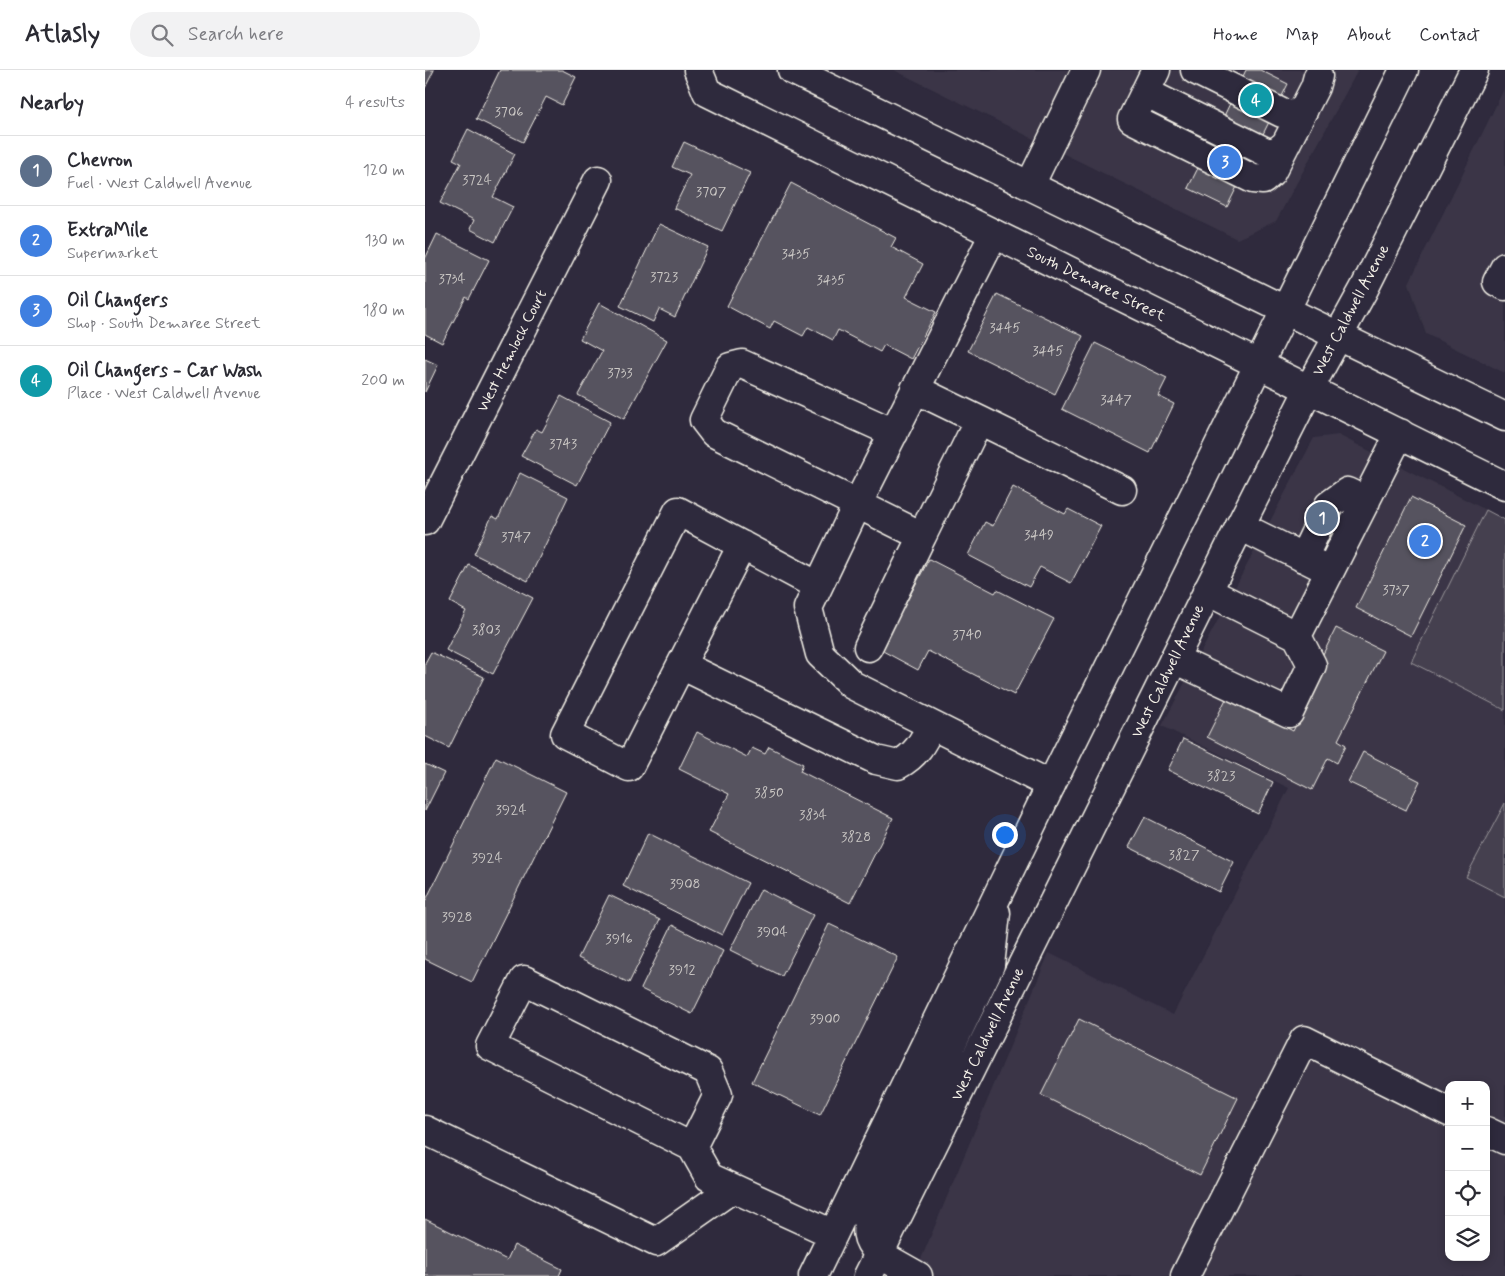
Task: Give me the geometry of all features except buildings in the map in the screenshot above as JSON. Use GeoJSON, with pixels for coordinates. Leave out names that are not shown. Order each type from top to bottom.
{"type":"FeatureCollection","features":[{"type":"Feature","properties":{"kind":"main road","name":"South Demaree Street"},"geometry":{"type":"LineString","coordinates":[[698,70],[707,92],[1505,486]]}},
{"type":"Feature","properties":{"kind":"main road"},"geometry":{"type":"LineString","coordinates":[[792,70],[1505,417]]}},
{"type":"Feature","properties":{"kind":"main road"},"geometry":{"type":"LineString","coordinates":[[1030,185],[1086,70]]}},
{"type":"Feature","properties":{"kind":"main road"},"geometry":{"type":"LineString","coordinates":[[1195,70],[1282,113],[1294,115],[1312,83]]}},
{"type":"Feature","properties":{"kind":"main road"},"geometry":{"type":"LineString","coordinates":[[1235,70],[1291,97],[1301,97],[1312,83]]}},
{"type":"Feature","properties":{"kind":"main road"},"geometry":{"type":"LineString","coordinates":[[813,1276],[997,894],[1404,70]]}},
{"type":"Feature","properties":{"kind":"main road","name":"West Caldwell Avenue"},"geometry":{"type":"LineString","coordinates":[[873,1265],[1240,526],[1474,70]]}},
{"type":"Feature","properties":{"kind":"main road"},"geometry":{"type":"LineString","coordinates":[[1282,152],[1266,152],[1147,89],[1132,119],[1253,179],[1263,180],[1271,174],[1282,152],[1312,83]]}},
{"type":"Feature","properties":{"kind":"main road","name":"West Hemlock Court"},"geometry":{"type":"LineString","coordinates":[[425,521],[598,180]]}},
{"type":"Feature","properties":{"kind":"main road"},"geometry":{"type":"LineString","coordinates":[[994,234],[857,505],[808,608],[820,654],[852,685],[1051,785]]}},
{"type":"Feature","properties":{"kind":"main road"},"geometry":{"type":"LineString","coordinates":[[1505,267],[1497,282],[1505,286]]}},
{"type":"Feature","properties":{"kind":"main road"},"geometry":{"type":"LineString","coordinates":[[894,433],[742,364],[730,368],[704,420],[714,433],[922,536]]}},
{"type":"Feature","properties":{"kind":"main road"},"geometry":{"type":"LineString","coordinates":[[915,389],[1122,490]]}},
{"type":"Feature","properties":{"kind":"main road"},"geometry":{"type":"LineString","coordinates":[[868,647],[979,420]]}},
{"type":"Feature","properties":{"kind":"main road"},"geometry":{"type":"LineString","coordinates":[[1297,636],[1399,433]]}},
{"type":"Feature","properties":{"kind":"main road"},"geometry":{"type":"LineString","coordinates":[[1329,505],[1347,492],[1366,501]]}},
{"type":"Feature","properties":{"kind":"main road"},"geometry":{"type":"LineString","coordinates":[[742,545],[629,767],[565,734],[678,511],[742,545],[818,586]]}},
{"type":"Feature","properties":{"kind":"main road"},"geometry":{"type":"LineString","coordinates":[[1240,526],[1330,571]]}},
{"type":"Feature","properties":{"kind":"main road"},"geometry":{"type":"LineString","coordinates":[[1303,558],[1316,531]]}},
{"type":"Feature","properties":{"kind":"main road"},"geometry":{"type":"LineString","coordinates":[[1174,658],[1289,713],[1312,665],[1297,636],[1207,592]]}},
{"type":"Feature","properties":{"kind":"main road"},"geometry":{"type":"LineString","coordinates":[[681,665],[876,760],[898,765],[910,759],[922,745],[931,725]]}},
{"type":"Feature","properties":{"kind":"main road"},"geometry":{"type":"LineString","coordinates":[[918,1276],[873,1265],[867,1235],[871,1211],[990,965],[997,894]]}},
{"type":"Feature","properties":{"kind":"main road"},"geometry":{"type":"LineString","coordinates":[[692,1147],[718,1095],[708,1071],[524,980],[491,1046],[692,1147],[709,1177],[833,1234]]}},
{"type":"Feature","properties":{"kind":"main road"},"geometry":{"type":"LineString","coordinates":[[1185,1276],[1304,1040],[1445,1110]]}},
{"type":"Feature","properties":{"kind":"main road"},"geometry":{"type":"LineString","coordinates":[[425,1130],[656,1242],[733,1188]]}},
{"type":"Feature","properties":{"kind":"main road"},"geometry":{"type":"LineString","coordinates":[[1490,1133],[1505,1140]]}},
{"type":"Feature","properties":{"kind":"shaded area"},"geometry":{"type":"Polygon","coordinates":[[[894,70],[1358,70],[1276,221],[1237,239],[894,70]]]}},
{"type":"Feature","properties":{"kind":"shaded area"},"geometry":{"type":"Polygon","coordinates":[[[1505,87],[1505,373],[1426,334],[1409,283],[1505,87]]]}},
{"type":"Feature","properties":{"kind":"shaded area"},"geometry":{"type":"Polygon","coordinates":[[[1338,435],[1486,510],[1411,662],[1505,710],[1505,803],[1466,877],[1505,897],[1505,1276],[914,1276],[1049,953],[1173,1015],[1289,788],[1162,726],[1314,438],[1338,435]]]}},
{"type":"Feature","properties":{"kind":"shaded area"},"geometry":{"type":"Polygon","coordinates":[[[1486,510],[1505,520],[1505,710],[1411,662],[1486,510]]]}},
{"type":"Feature","properties":{"kind":"shaded area"},"geometry":{"type":"Polygon","coordinates":[[[1505,803],[1505,897],[1466,877],[1505,803]]]}},
{"type":"Feature","properties":{"kind":"place","name":"Oil Changers - Car Wash"},"geometry":{"type":"Point","coordinates":[1256,100]}},
{"type":"Feature","properties":{"kind":"place","name":"Oil Changers"},"geometry":{"type":"Point","coordinates":[1225,162]}},
{"type":"Feature","properties":{"kind":"place","name":"Chevron"},"geometry":{"type":"Point","coordinates":[1322,518]}},
{"type":"Feature","properties":{"kind":"place","name":"ExtraMile"},"geometry":{"type":"Point","coordinates":[1425,541]}}]}
